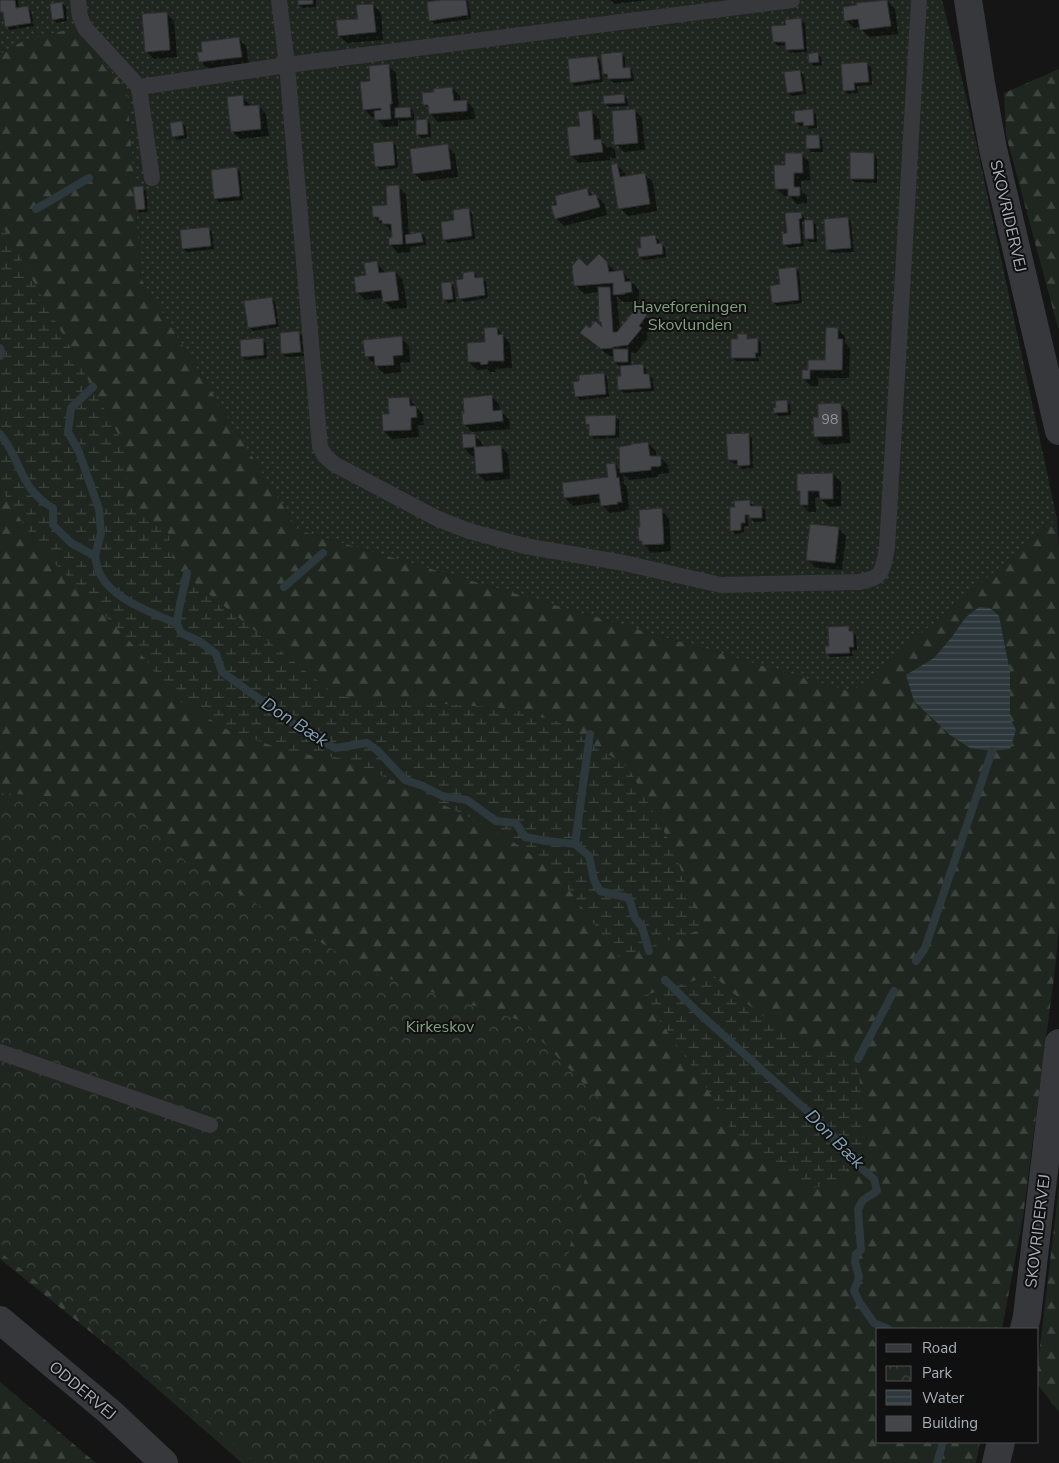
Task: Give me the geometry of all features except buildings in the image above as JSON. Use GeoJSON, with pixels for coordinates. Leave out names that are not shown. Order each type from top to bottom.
{"type":"FeatureCollection","features":[{"type":"Feature","properties":{"kind":"street","name":"SKOVRIDERVEJ"},"geometry":{"type":"LineString","coordinates":[[968,0],[993,149],[1059,431]]}},
{"type":"Feature","properties":{"kind":"street","name":"SKOVRIDERVEJ"},"geometry":{"type":"LineString","coordinates":[[1024,1328],[1059,1043]]}},
{"type":"Feature","properties":{"kind":"street","name":"ODDERVEJ"},"geometry":{"type":"LineString","coordinates":[[0,1320],[111,1413],[164,1463]]}},
{"type":"Feature","properties":{"kind":"street"},"geometry":{"type":"LineString","coordinates":[[996,1463],[1000,1443]]}},
{"type":"Feature","properties":{"kind":"lane"},"geometry":{"type":"LineString","coordinates":[[78,0],[80,17],[85,28],[139,87],[152,178]]}},
{"type":"Feature","properties":{"kind":"lane"},"geometry":{"type":"LineString","coordinates":[[279,0],[287,65],[320,447],[325,456],[334,464],[438,519],[469,531],[524,546],[624,563],[721,585],[859,582],[874,580],[882,570],[887,548],[919,0]]}},
{"type":"Feature","properties":{"kind":"lane"},"geometry":{"type":"LineString","coordinates":[[139,87],[287,65],[792,0]]}},
{"type":"Feature","properties":{"kind":"lane"},"geometry":{"type":"LineString","coordinates":[[0,1052],[210,1126]]}},
{"type":"Feature","properties":{"kind":"green space","name":"Haveforeningen Skovlunden"},"geometry":{"type":"Polygon","coordinates":[[[0,0],[942,0],[967,100],[1057,519],[852,692],[298,530],[141,279],[127,91],[2,53],[0,54],[0,0]]]}},
{"type":"Feature","properties":{"kind":"green space","name":"Kirkeskov"},"geometry":{"type":"Polygon","coordinates":[[[75,28],[127,91],[141,279],[298,530],[852,692],[1057,519],[1059,550],[1059,923],[1056,961],[1023,1217],[1002,1328],[876,1328],[876,1443],[980,1443],[976,1463],[242,1463],[114,1351],[0,1259],[0,54],[25,40],[75,28]]]}},
{"type":"Feature","properties":{"kind":"green space"},"geometry":{"type":"Polygon","coordinates":[[[1059,69],[1058,328],[1006,135],[1004,93],[1059,69]]]}},
{"type":"Feature","properties":{"kind":"green space"},"geometry":{"type":"Polygon","coordinates":[[[0,221],[126,448],[127,502],[168,533],[175,567],[337,696],[512,709],[559,722],[628,767],[672,846],[703,929],[619,957],[557,874],[518,845],[469,817],[374,772],[340,758],[292,753],[228,730],[182,703],[133,645],[37,545],[0,487],[0,221]]]}},
{"type":"Feature","properties":{"kind":"green space"},"geometry":{"type":"Polygon","coordinates":[[[0,793],[122,801],[186,862],[372,973],[522,1021],[602,1102],[560,1292],[471,1454],[460,1463],[256,1463],[0,1252],[0,793]]]}},
{"type":"Feature","properties":{"kind":"green space"},"geometry":{"type":"Polygon","coordinates":[[[713,975],[733,993],[804,1047],[858,1059],[865,1147],[835,1184],[806,1189],[768,1161],[731,1128],[703,1082],[642,996],[713,975]]]}},
{"type":"Feature","properties":{"kind":"green space"},"geometry":{"type":"Polygon","coordinates":[[[1059,1186],[1059,1412],[1039,1386],[1039,1355],[1059,1186]]]}},
{"type":"Feature","properties":{"kind":"green space"},"geometry":{"type":"Polygon","coordinates":[[[0,1382],[96,1463],[0,1463],[0,1382]]]}},
{"type":"Feature","properties":{"kind":"water"},"geometry":{"type":"Polygon","coordinates":[[[979,607],[990,608],[999,616],[1010,672],[1010,718],[1016,730],[1010,749],[992,751],[970,748],[950,735],[914,701],[906,675],[934,658],[965,618],[979,607]]]}},
{"type":"Feature","properties":{"kind":"waterway"},"geometry":{"type":"LineString","coordinates":[[36,209],[89,178]]}},
{"type":"Feature","properties":{"kind":"waterway"},"geometry":{"type":"LineString","coordinates":[[0,348],[0,356]]}},
{"type":"Feature","properties":{"kind":"waterway"},"geometry":{"type":"LineString","coordinates":[[93,387],[71,408],[68,432],[79,452],[99,509],[101,533],[95,556]]}},
{"type":"Feature","properties":{"kind":"waterway","name":"Don Bæk"},"geometry":{"type":"LineString","coordinates":[[0,434],[33,492],[53,508],[53,525],[71,543],[95,556],[100,574],[114,591],[145,610],[177,624],[181,633],[199,641],[216,654],[222,672],[305,732],[335,748],[367,743],[378,751],[405,780],[423,786],[442,796],[467,800],[496,821],[516,823],[525,837],[575,844],[589,856],[594,880],[600,891],[629,898],[635,918],[642,927],[649,951]]}},
{"type":"Feature","properties":{"kind":"waterway"},"geometry":{"type":"LineString","coordinates":[[284,587],[323,553]]}},
{"type":"Feature","properties":{"kind":"waterway"},"geometry":{"type":"LineString","coordinates":[[177,624],[187,573]]}},
{"type":"Feature","properties":{"kind":"waterway"},"geometry":{"type":"LineString","coordinates":[[575,844],[590,734]]}},
{"type":"Feature","properties":{"kind":"waterway"},"geometry":{"type":"LineString","coordinates":[[916,961],[925,948],[992,751]]}},
{"type":"Feature","properties":{"kind":"waterway","name":"Don Bæk"},"geometry":{"type":"LineString","coordinates":[[665,980],[826,1128],[860,1167],[874,1179],[877,1191],[863,1200],[858,1209],[861,1250],[856,1254],[855,1262],[859,1277],[854,1291],[874,1323],[886,1328]]}},
{"type":"Feature","properties":{"kind":"waterway"},"geometry":{"type":"LineString","coordinates":[[858,1059],[894,991]]}},
{"type":"Feature","properties":{"kind":"waterway"},"geometry":{"type":"LineString","coordinates":[[937,1463],[943,1443]]}}]}
